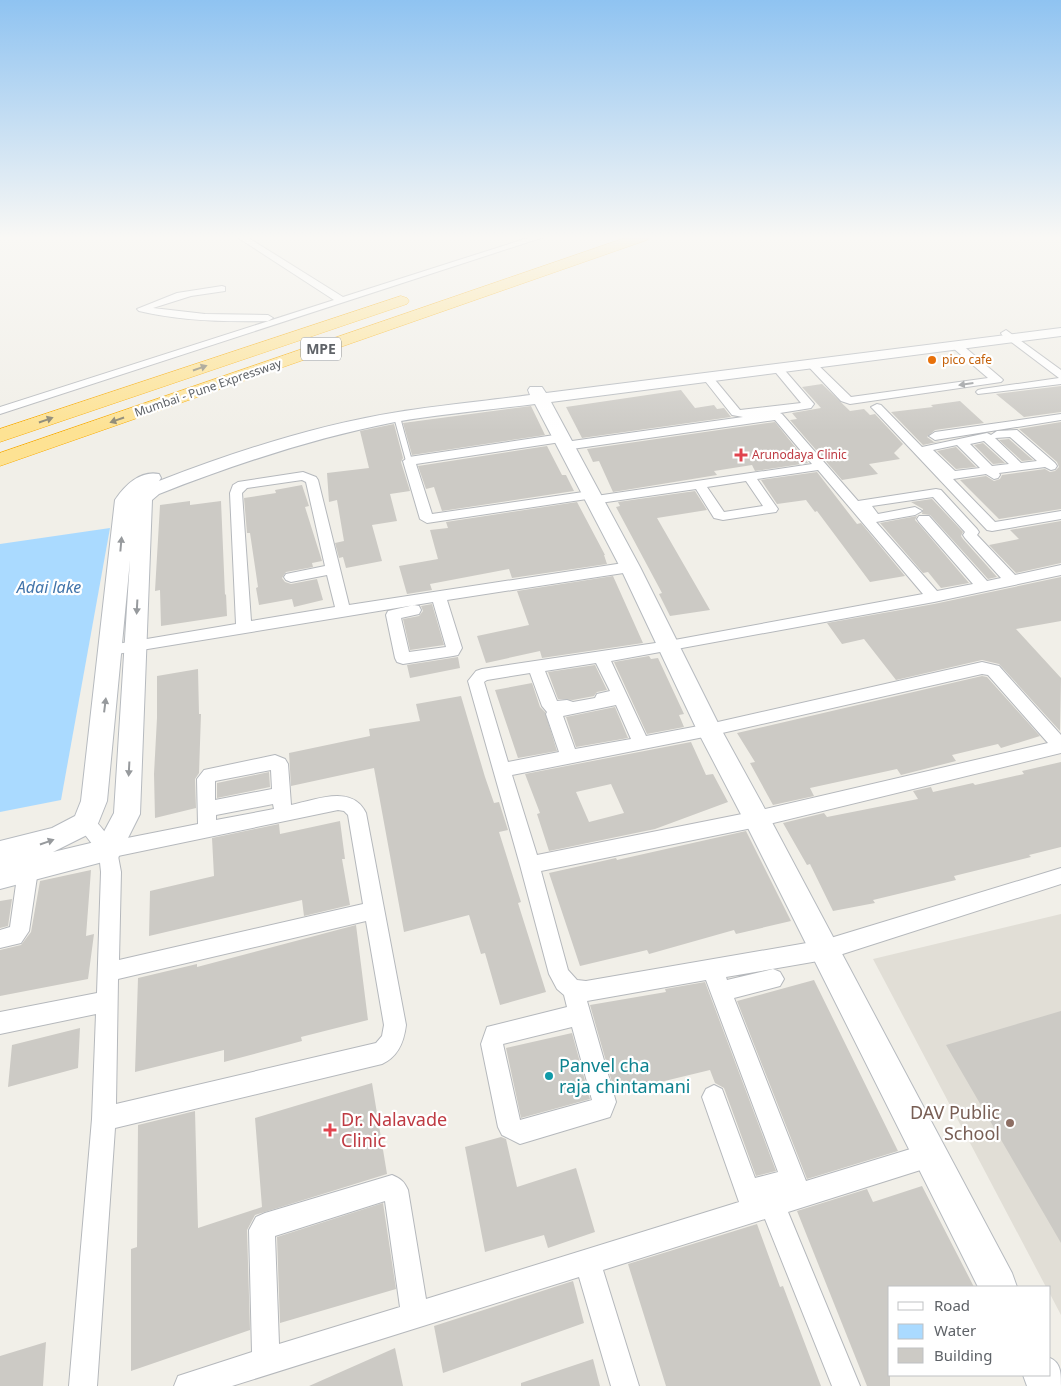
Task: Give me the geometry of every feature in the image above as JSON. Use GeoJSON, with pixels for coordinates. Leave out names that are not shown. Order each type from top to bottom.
{"type":"FeatureCollection","features":[{"type":"Feature","properties":{"kind":"highway","name":"Mumbai - Pune Expressway"},"geometry":{"type":"LineString","coordinates":[[0,436],[398,302]]}},
{"type":"Feature","properties":{"kind":"highway","name":"Mumbai - Pune Expressway"},"geometry":{"type":"LineString","coordinates":[[0,460],[456,302]]}},
{"type":"Feature","properties":{"kind":"main road"},"geometry":{"type":"LineString","coordinates":[[0,853],[45,843],[85,823],[94,801],[125,500],[132,490],[152,478],[311,425],[409,406],[707,377],[957,346],[1061,326]]}},
{"type":"Feature","properties":{"kind":"main road"},"geometry":{"type":"LineString","coordinates":[[0,877],[108,850],[127,814],[143,499],[152,490],[228,462],[314,435],[397,417],[539,394],[1010,336],[1061,332]]}},
{"type":"Feature","properties":{"kind":"main road"},"geometry":{"type":"LineString","coordinates":[[539,394],[592,498],[630,567],[709,730],[757,819],[997,1286]]}},
{"type":"Feature","properties":{"kind":"street"},"geometry":{"type":"LineString","coordinates":[[161,302],[142,309],[197,318],[224,320],[288,318]]}},
{"type":"Feature","properties":{"kind":"street"},"geometry":{"type":"LineString","coordinates":[[0,411],[336,302]]}},
{"type":"Feature","properties":{"kind":"street"},"geometry":{"type":"LineString","coordinates":[[1010,336],[1061,375]]}},
{"type":"Feature","properties":{"kind":"street"},"geometry":{"type":"LineString","coordinates":[[957,346],[1008,388]]}},
{"type":"Feature","properties":{"kind":"street"},"geometry":{"type":"LineString","coordinates":[[811,364],[845,399],[877,407],[1061,380]]}},
{"type":"Feature","properties":{"kind":"street"},"geometry":{"type":"LineString","coordinates":[[707,377],[736,413],[743,414],[806,406],[808,404],[777,368]]}},
{"type":"Feature","properties":{"kind":"street"},"geometry":{"type":"LineString","coordinates":[[850,401],[1027,375]]}},
{"type":"Feature","properties":{"kind":"street"},"geometry":{"type":"LineString","coordinates":[[877,407],[908,440],[952,475],[992,473],[1053,465]]}},
{"type":"Feature","properties":{"kind":"street"},"geometry":{"type":"LineString","coordinates":[[822,466],[752,481],[702,488],[592,498],[427,519],[410,461],[778,416],[822,466],[874,517],[919,515],[980,582]]}},
{"type":"Feature","properties":{"kind":"street"},"geometry":{"type":"LineString","coordinates":[[992,473],[961,442],[1061,417]]}},
{"type":"Feature","properties":{"kind":"street"},"geometry":{"type":"LineString","coordinates":[[908,440],[929,436],[1014,433],[1053,465]]}},
{"type":"Feature","properties":{"kind":"street"},"geometry":{"type":"LineString","coordinates":[[988,434],[1020,467]]}},
{"type":"Feature","properties":{"kind":"street"},"geometry":{"type":"LineString","coordinates":[[929,436],[939,446]]}},
{"type":"Feature","properties":{"kind":"street"},"geometry":{"type":"LineString","coordinates":[[953,443],[926,450],[950,482],[992,527],[1061,514]]}},
{"type":"Feature","properties":{"kind":"street"},"geometry":{"type":"LineString","coordinates":[[950,482],[1020,467],[1053,465]]}},
{"type":"Feature","properties":{"kind":"street"},"geometry":{"type":"LineString","coordinates":[[244,629],[236,493],[238,488],[243,485],[304,476],[312,480],[343,611]]}},
{"type":"Feature","properties":{"kind":"street"},"geometry":{"type":"LineString","coordinates":[[702,488],[719,515],[771,509],[752,481]]}},
{"type":"Feature","properties":{"kind":"street"},"geometry":{"type":"LineString","coordinates":[[860,505],[936,493],[972,532],[970,535],[1008,577]]}},
{"type":"Feature","properties":{"kind":"street"},"geometry":{"type":"LineString","coordinates":[[860,505],[934,597]]}},
{"type":"Feature","properties":{"kind":"street"},"geometry":{"type":"LineString","coordinates":[[942,539],[970,535]]}},
{"type":"Feature","properties":{"kind":"street"},"geometry":{"type":"LineString","coordinates":[[111,650],[343,611],[441,601],[630,567]]}},
{"type":"Feature","properties":{"kind":"street"},"geometry":{"type":"LineString","coordinates":[[291,577],[333,569]]}},
{"type":"Feature","properties":{"kind":"street"},"geometry":{"type":"LineString","coordinates":[[1061,570],[980,582],[934,597],[669,646],[482,675],[476,680],[487,713],[496,712],[501,726],[492,730],[502,770],[559,974],[565,984],[574,991],[586,992],[712,968],[824,950],[1061,876]]}},
{"type":"Feature","properties":{"kind":"street"},"geometry":{"type":"LineString","coordinates":[[441,601],[454,648],[453,651],[403,658],[393,616],[441,601]]}},
{"type":"Feature","properties":{"kind":"street"},"geometry":{"type":"LineString","coordinates":[[298,619],[298,612],[318,609]]}},
{"type":"Feature","properties":{"kind":"street"},"geometry":{"type":"LineString","coordinates":[[536,667],[550,706],[553,708],[617,696],[619,692],[601,657]]}},
{"type":"Feature","properties":{"kind":"street"},"geometry":{"type":"LineString","coordinates":[[502,770],[709,730],[982,668],[993,670],[1061,746],[757,819],[530,866]]}},
{"type":"Feature","properties":{"kind":"street"},"geometry":{"type":"LineString","coordinates":[[568,757],[554,714],[555,712],[618,700],[622,700],[641,744]]}},
{"type":"Feature","properties":{"kind":"street"},"geometry":{"type":"LineString","coordinates":[[207,819],[206,779],[210,775],[275,762],[279,764],[282,804]]}},
{"type":"Feature","properties":{"kind":"street"},"geometry":{"type":"LineString","coordinates":[[104,1119],[382,1053],[389,1047],[396,1025],[357,814],[354,808],[347,804],[338,803],[282,804],[207,819],[108,850]]}},
{"type":"Feature","properties":{"kind":"street"},"geometry":{"type":"LineString","coordinates":[[83,1386],[104,1119],[111,872],[108,850],[85,823]]}},
{"type":"Feature","properties":{"kind":"street"},"geometry":{"type":"LineString","coordinates":[[0,939],[14,936],[19,931],[28,870]]}},
{"type":"Feature","properties":{"kind":"street"},"geometry":{"type":"LineString","coordinates":[[108,972],[374,910]]}},
{"type":"Feature","properties":{"kind":"street"},"geometry":{"type":"LineString","coordinates":[[712,968],[800,1196]]}},
{"type":"Feature","properties":{"kind":"street"},"geometry":{"type":"LineString","coordinates":[[721,991],[773,979]]}},
{"type":"Feature","properties":{"kind":"street"},"geometry":{"type":"LineString","coordinates":[[574,991],[604,1102],[602,1110],[520,1132],[510,1127],[492,1044],[496,1035],[579,1015]]}},
{"type":"Feature","properties":{"kind":"street"},"geometry":{"type":"LineString","coordinates":[[0,1023],[107,1001]]}},
{"type":"Feature","properties":{"kind":"street"},"geometry":{"type":"LineString","coordinates":[[714,1097],[763,1198],[846,1386]]}},
{"type":"Feature","properties":{"kind":"street"},"geometry":{"type":"LineString","coordinates":[[188,1386],[588,1262],[763,1198],[800,1196],[930,1155]]}},
{"type":"Feature","properties":{"kind":"street"},"geometry":{"type":"LineString","coordinates":[[266,1362],[262,1230],[265,1226],[392,1187],[396,1190],[415,1316]]}},
{"type":"Feature","properties":{"kind":"street"},"geometry":{"type":"LineString","coordinates":[[588,1262],[625,1386]]}},
{"type":"Feature","properties":{"kind":"lane"},"geometry":{"type":"LineString","coordinates":[[397,417],[410,461]]}},
{"type":"Feature","properties":{"kind":"shaded area","name":"DAV Public School"},"geometry":{"type":"Polygon","coordinates":[[[1061,914],[1061,1315],[1051,1296],[1051,1286],[1045,1286],[873,959],[1061,914]]]}},
{"type":"Feature","properties":{"kind":"water","name":"Adai lake"},"geometry":{"type":"Polygon","coordinates":[[[110,528],[61,800],[0,812],[0,544],[110,528]]]}},
{"type":"Feature","properties":{"kind":"building"},"geometry":{"type":"Polygon","coordinates":[[[822,384],[850,411],[864,409],[870,415],[875,414],[903,444],[894,453],[900,459],[869,464],[878,474],[842,480],[790,420],[797,419],[792,413],[821,408],[802,387],[822,384]]]}},
{"type":"Feature","properties":{"kind":"building"},"geometry":{"type":"Polygon","coordinates":[[[1061,386],[1061,412],[1024,417],[996,394],[1061,386]]]}},
{"type":"Feature","properties":{"kind":"building"},"geometry":{"type":"Polygon","coordinates":[[[681,390],[695,408],[714,405],[717,409],[724,408],[731,417],[582,438],[566,407],[681,390]]]}},
{"type":"Feature","properties":{"kind":"building"},"geometry":{"type":"Polygon","coordinates":[[[960,401],[984,423],[935,430],[927,437],[934,442],[942,441],[923,445],[891,412],[933,407],[931,405],[960,401]]]}},
{"type":"Feature","properties":{"kind":"building"},"geometry":{"type":"Polygon","coordinates":[[[531,406],[545,435],[412,455],[403,423],[531,406]]]}},
{"type":"Feature","properties":{"kind":"building"},"geometry":{"type":"Polygon","coordinates":[[[775,422],[808,463],[755,471],[752,465],[714,471],[717,475],[613,492],[599,461],[593,462],[587,449],[775,422]]]}},
{"type":"Feature","properties":{"kind":"building"},"geometry":{"type":"Polygon","coordinates":[[[1061,422],[1061,509],[999,519],[960,480],[986,476],[994,481],[1000,479],[1002,475],[1045,469],[1050,472],[1055,471],[1059,467],[1057,462],[1019,429],[1061,422]]]}},
{"type":"Feature","properties":{"kind":"building"},"geometry":{"type":"Polygon","coordinates":[[[394,424],[403,458],[401,462],[410,491],[390,494],[397,521],[372,525],[382,561],[346,568],[343,557],[339,558],[335,543],[344,541],[337,500],[329,502],[327,473],[369,468],[360,431],[394,424]]]}},
{"type":"Feature","properties":{"kind":"building"},"geometry":{"type":"Polygon","coordinates":[[[1009,439],[1033,460],[1022,461],[999,440],[1009,439]]]}},
{"type":"Feature","properties":{"kind":"building"},"geometry":{"type":"Polygon","coordinates":[[[983,443],[1005,463],[993,464],[974,445],[983,443]]]}},
{"type":"Feature","properties":{"kind":"building"},"geometry":{"type":"Polygon","coordinates":[[[547,446],[562,475],[566,475],[574,491],[442,511],[434,487],[426,489],[418,466],[547,446]]]}},
{"type":"Feature","properties":{"kind":"building"},"geometry":{"type":"Polygon","coordinates":[[[956,447],[976,467],[956,469],[937,451],[956,447]]]}},
{"type":"Feature","properties":{"kind":"building"},"geometry":{"type":"Polygon","coordinates":[[[817,472],[857,524],[861,523],[905,576],[870,582],[817,511],[815,512],[806,500],[777,504],[761,480],[817,472]]]}},
{"type":"Feature","properties":{"kind":"building"},"geometry":{"type":"Polygon","coordinates":[[[302,485],[309,506],[305,507],[322,561],[312,563],[313,567],[286,572],[282,578],[285,582],[291,584],[317,579],[323,600],[294,607],[292,599],[259,605],[250,533],[247,533],[244,498],[276,493],[275,490],[302,485]]]}},
{"type":"Feature","properties":{"kind":"building"},"geometry":{"type":"Polygon","coordinates":[[[695,491],[707,510],[657,518],[710,610],[670,616],[659,594],[662,593],[616,507],[620,506],[618,502],[695,491]]]}},
{"type":"Feature","properties":{"kind":"building"},"geometry":{"type":"Polygon","coordinates":[[[932,499],[963,532],[961,536],[963,539],[997,577],[988,579],[930,515],[922,514],[923,509],[911,502],[932,499]]]}},
{"type":"Feature","properties":{"kind":"building"},"geometry":{"type":"Polygon","coordinates":[[[190,501],[190,505],[221,501],[227,616],[161,626],[160,590],[155,591],[160,505],[190,501]]]}},
{"type":"Feature","properties":{"kind":"building"},"geometry":{"type":"Polygon","coordinates":[[[577,502],[605,555],[607,564],[512,578],[509,569],[430,584],[432,590],[407,594],[399,566],[438,559],[430,530],[448,528],[446,522],[577,502]]]}},
{"type":"Feature","properties":{"kind":"building"},"geometry":{"type":"Polygon","coordinates":[[[917,516],[915,520],[969,583],[941,588],[928,572],[923,573],[880,523],[917,516]]]}},
{"type":"Feature","properties":{"kind":"building"},"geometry":{"type":"Polygon","coordinates":[[[1061,521],[1061,563],[1016,573],[989,545],[1019,539],[1010,530],[1061,521]]]}},
{"type":"Feature","properties":{"kind":"building"},"geometry":{"type":"Polygon","coordinates":[[[613,576],[643,643],[542,658],[540,651],[486,663],[477,636],[529,625],[517,591],[613,576]]]}},
{"type":"Feature","properties":{"kind":"building"},"geometry":{"type":"Polygon","coordinates":[[[1061,577],[1061,621],[1016,629],[1061,678],[1060,731],[999,664],[982,660],[896,680],[864,639],[842,644],[827,623],[934,604],[1061,577]]]}},
{"type":"Feature","properties":{"kind":"building"},"geometry":{"type":"Polygon","coordinates":[[[432,604],[444,645],[410,650],[403,619],[419,616],[423,611],[421,606],[432,604]]]}},
{"type":"Feature","properties":{"kind":"building"},"geometry":{"type":"Polygon","coordinates":[[[649,656],[651,659],[658,658],[684,714],[679,715],[684,727],[647,734],[614,662],[649,656]]]}},
{"type":"Feature","properties":{"kind":"building"},"geometry":{"type":"Polygon","coordinates":[[[458,657],[460,668],[410,678],[407,665],[458,657]]]}},
{"type":"Feature","properties":{"kind":"building"},"geometry":{"type":"Polygon","coordinates":[[[595,665],[607,690],[597,692],[594,696],[573,700],[558,699],[548,672],[595,665]]]}},
{"type":"Feature","properties":{"kind":"building"},"geometry":{"type":"Polygon","coordinates":[[[198,669],[199,714],[201,714],[199,773],[195,779],[196,808],[155,818],[154,774],[157,676],[198,669]]]}},
{"type":"Feature","properties":{"kind":"building"},"geometry":{"type":"Polygon","coordinates":[[[982,676],[987,677],[1040,736],[1001,748],[998,744],[952,755],[956,761],[901,775],[897,769],[810,788],[814,796],[773,805],[750,763],[755,762],[737,733],[982,676]]]}},
{"type":"Feature","properties":{"kind":"building"},"geometry":{"type":"Polygon","coordinates":[[[532,683],[540,707],[545,712],[557,751],[518,758],[495,690],[532,683]]]}},
{"type":"Feature","properties":{"kind":"building"},"geometry":{"type":"Polygon","coordinates":[[[461,696],[494,803],[499,802],[508,830],[499,832],[521,902],[518,903],[546,992],[500,1005],[485,953],[481,954],[469,915],[404,932],[374,768],[291,786],[289,753],[370,736],[369,729],[420,721],[416,704],[461,696]]]}},
{"type":"Feature","properties":{"kind":"building"},"geometry":{"type":"Polygon","coordinates":[[[615,707],[628,738],[576,747],[566,717],[615,707]]]}},
{"type":"Feature","properties":{"kind":"building"},"geometry":{"type":"Polygon","coordinates":[[[691,742],[706,775],[713,774],[728,802],[655,829],[549,851],[537,814],[540,813],[525,774],[691,742]],[[611,784],[576,792],[589,822],[624,813],[611,784]]]}},
{"type":"Feature","properties":{"kind":"building"},"geometry":{"type":"Polygon","coordinates":[[[1061,762],[1061,847],[1029,855],[1031,857],[954,876],[956,880],[873,900],[875,903],[833,911],[810,864],[807,865],[783,823],[824,813],[827,817],[918,799],[913,791],[931,787],[933,792],[973,783],[975,785],[1024,774],[1022,771],[1061,762]]]}},
{"type":"Feature","properties":{"kind":"building"},"geometry":{"type":"Polygon","coordinates":[[[269,772],[270,787],[217,798],[217,783],[269,772]]]}},
{"type":"Feature","properties":{"kind":"building"},"geometry":{"type":"Polygon","coordinates":[[[340,821],[345,859],[342,859],[350,905],[304,916],[302,900],[149,936],[150,891],[214,876],[212,838],[279,824],[280,834],[340,821]]]}},
{"type":"Feature","properties":{"kind":"building"},"geometry":{"type":"Polygon","coordinates":[[[746,831],[791,921],[736,934],[734,930],[649,954],[647,950],[580,966],[549,873],[746,831]]]}},
{"type":"Feature","properties":{"kind":"building"},"geometry":{"type":"Polygon","coordinates":[[[91,870],[86,936],[94,934],[88,979],[0,996],[0,950],[21,945],[31,932],[40,881],[91,870]]]}},
{"type":"Feature","properties":{"kind":"building"},"geometry":{"type":"Polygon","coordinates":[[[12,899],[8,926],[0,928],[0,901],[12,899]]]}},
{"type":"Feature","properties":{"kind":"building"},"geometry":{"type":"Polygon","coordinates":[[[356,925],[368,1020],[301,1037],[302,1041],[224,1062],[224,1050],[135,1072],[138,978],[197,964],[197,967],[356,925]]]}},
{"type":"Feature","properties":{"kind":"building"},"geometry":{"type":"Polygon","coordinates":[[[814,980],[898,1151],[807,1179],[737,1001],[814,980]]]}},
{"type":"Feature","properties":{"kind":"building"},"geometry":{"type":"Polygon","coordinates":[[[705,982],[776,1171],[756,1176],[724,1088],[715,1083],[710,1070],[615,1093],[590,1005],[666,992],[665,989],[705,982]]]}},
{"type":"Feature","properties":{"kind":"building","name":"DAV Public School"},"geometry":{"type":"Polygon","coordinates":[[[1061,1011],[1061,1243],[946,1045],[1061,1011]]]}},
{"type":"Feature","properties":{"kind":"building"},"geometry":{"type":"Polygon","coordinates":[[[80,1028],[78,1068],[8,1087],[12,1045],[80,1028]]]}},
{"type":"Feature","properties":{"kind":"building","name":"Panvel cha raja chintamani"},"geometry":{"type":"Polygon","coordinates":[[[572,1033],[590,1099],[521,1118],[506,1048],[572,1033]]]}},
{"type":"Feature","properties":{"kind":"building"},"geometry":{"type":"Polygon","coordinates":[[[372,1083],[387,1174],[255,1215],[247,1230],[250,1330],[131,1371],[131,1249],[137,1247],[138,1125],[195,1111],[198,1228],[262,1207],[255,1118],[372,1083]]]}},
{"type":"Feature","properties":{"kind":"building"},"geometry":{"type":"Polygon","coordinates":[[[501,1137],[506,1139],[517,1187],[576,1168],[595,1232],[548,1248],[544,1235],[485,1252],[465,1147],[501,1137]]]}},
{"type":"Feature","properties":{"kind":"building"},"geometry":{"type":"Polygon","coordinates":[[[922,1186],[973,1286],[888,1286],[888,1376],[890,1376],[890,1386],[867,1386],[797,1211],[867,1189],[873,1202],[922,1186]]]}},
{"type":"Feature","properties":{"kind":"building"},"geometry":{"type":"Polygon","coordinates":[[[383,1203],[396,1289],[280,1323],[277,1237],[383,1203]]]}},
{"type":"Feature","properties":{"kind":"building"},"geometry":{"type":"Polygon","coordinates":[[[757,1224],[780,1287],[783,1286],[821,1386],[666,1386],[628,1264],[757,1224]]]}},
{"type":"Feature","properties":{"kind":"building"},"geometry":{"type":"Polygon","coordinates":[[[573,1281],[584,1323],[443,1373],[434,1326],[573,1281]]]}},
{"type":"Feature","properties":{"kind":"building"},"geometry":{"type":"Polygon","coordinates":[[[46,1342],[43,1386],[0,1386],[0,1356],[46,1342]]]}},
{"type":"Feature","properties":{"kind":"building"},"geometry":{"type":"Polygon","coordinates":[[[395,1348],[403,1386],[309,1386],[395,1348]]]}},
{"type":"Feature","properties":{"kind":"building"},"geometry":{"type":"Polygon","coordinates":[[[593,1359],[600,1386],[521,1386],[521,1383],[593,1359]]]}},
{"type":"Feature","properties":{"kind":"place","name":"pico cafe"},"geometry":{"type":"Point","coordinates":[932,360]}},
{"type":"Feature","properties":{"kind":"place","name":"Arunodaya Clinic"},"geometry":{"type":"Point","coordinates":[741,455]}},
{"type":"Feature","properties":{"kind":"place","name":"Panvel cha raja chintamani"},"geometry":{"type":"Point","coordinates":[549,1076]}},
{"type":"Feature","properties":{"kind":"place","name":"DAV Public School"},"geometry":{"type":"Point","coordinates":[1010,1123]}},
{"type":"Feature","properties":{"kind":"place","name":"Dr. Nalavade Clinic"},"geometry":{"type":"Point","coordinates":[330,1130]}}]}
